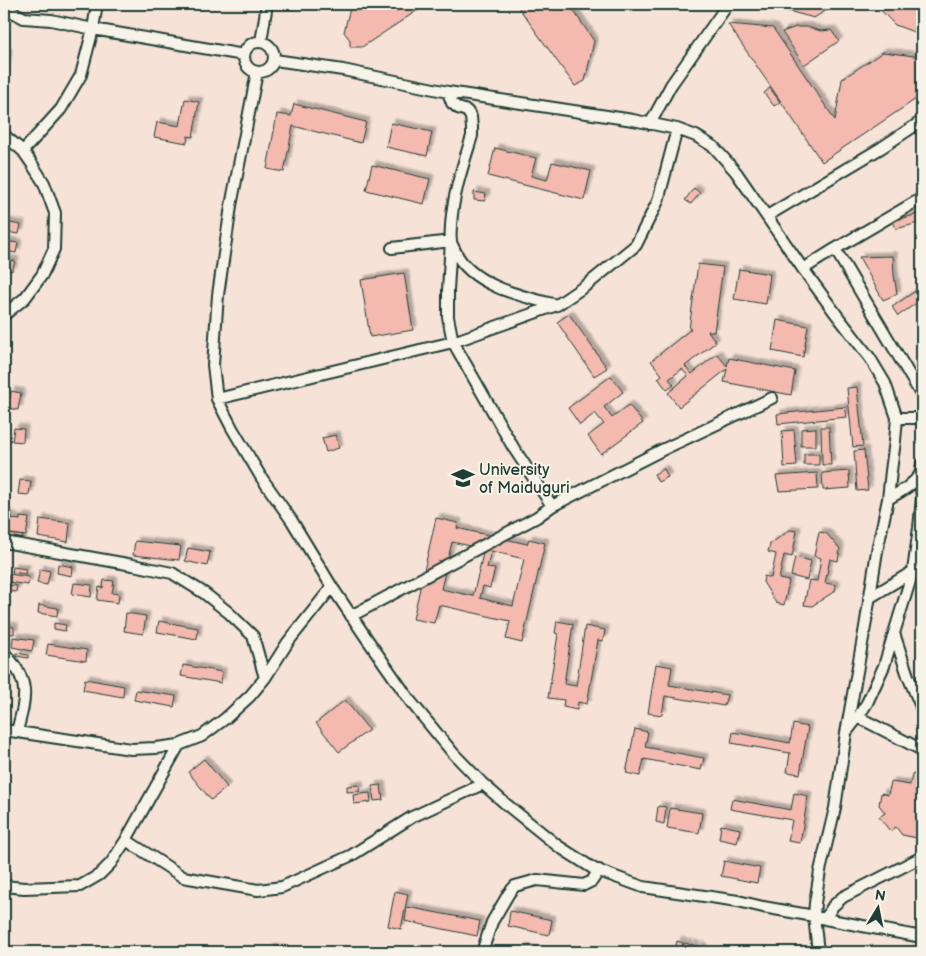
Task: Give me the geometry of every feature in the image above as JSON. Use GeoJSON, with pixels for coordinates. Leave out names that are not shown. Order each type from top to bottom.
{"type":"FeatureCollection","features":[{"type":"Feature","properties":{"kind":"street"},"geometry":{"type":"LineString","coordinates":[[9,4],[9,10],[24,18],[51,20],[244,55]]}},
{"type":"Feature","properties":{"kind":"street"},"geometry":{"type":"LineString","coordinates":[[23,151],[61,108],[81,75],[98,4]]}},
{"type":"Feature","properties":{"kind":"street"},"geometry":{"type":"LineString","coordinates":[[262,42],[267,4]]}},
{"type":"Feature","properties":{"kind":"street"},"geometry":{"type":"LineString","coordinates":[[650,124],[671,85],[728,4]]}},
{"type":"Feature","properties":{"kind":"street"},"geometry":{"type":"LineString","coordinates":[[262,42],[272,49],[275,60],[268,70],[257,72],[247,66],[244,61],[244,55],[250,45],[262,42]]}},
{"type":"Feature","properties":{"kind":"street"},"geometry":{"type":"LineString","coordinates":[[275,60],[343,70],[448,92],[633,120],[676,129],[696,136],[714,147],[736,172],[803,269],[870,358],[885,383],[897,418],[888,499],[876,551],[835,808],[815,903],[814,916],[818,952]]}},
{"type":"Feature","properties":{"kind":"street"},"geometry":{"type":"LineString","coordinates":[[257,72],[231,206],[218,295],[212,365],[217,399],[261,477],[292,521],[351,616],[411,702],[453,753],[507,806],[558,846],[599,870],[643,887],[738,901],[922,936]]}},
{"type":"Feature","properties":{"kind":"street"},"geometry":{"type":"LineString","coordinates":[[448,92],[452,103],[469,113],[472,128],[472,136],[456,190],[452,216],[448,317],[453,342],[513,448],[552,506]]}},
{"type":"Feature","properties":{"kind":"street"},"geometry":{"type":"LineString","coordinates":[[767,216],[881,148],[922,121]]}},
{"type":"Feature","properties":{"kind":"street"},"geometry":{"type":"LineString","coordinates":[[217,399],[453,342],[557,304],[588,284],[636,245],[658,201],[676,129]]}},
{"type":"Feature","properties":{"kind":"street"},"geometry":{"type":"LineString","coordinates":[[4,134],[23,151],[44,183],[55,213],[54,249],[42,275],[25,298],[4,315]]}},
{"type":"Feature","properties":{"kind":"street"},"geometry":{"type":"LineString","coordinates":[[803,269],[835,248],[922,198]]}},
{"type":"Feature","properties":{"kind":"street"},"geometry":{"type":"LineString","coordinates":[[392,248],[451,241]]}},
{"type":"Feature","properties":{"kind":"street"},"geometry":{"type":"LineString","coordinates":[[451,241],[458,257],[469,270],[487,282],[519,295],[557,304]]}},
{"type":"Feature","properties":{"kind":"street"},"geometry":{"type":"LineString","coordinates":[[835,248],[922,396]]}},
{"type":"Feature","properties":{"kind":"street"},"geometry":{"type":"LineString","coordinates":[[351,616],[537,517],[552,506],[662,450],[772,398]]}},
{"type":"Feature","properties":{"kind":"street"},"geometry":{"type":"LineString","coordinates":[[897,418],[922,418]]}},
{"type":"Feature","properties":{"kind":"street"},"geometry":{"type":"LineString","coordinates":[[888,499],[907,489],[914,483],[922,470]]}},
{"type":"Feature","properties":{"kind":"street"},"geometry":{"type":"LineString","coordinates":[[846,733],[867,703],[884,666],[918,568],[922,470]]}},
{"type":"Feature","properties":{"kind":"street"},"geometry":{"type":"LineString","coordinates":[[4,542],[133,564],[172,574],[204,593],[254,636],[265,678]]}},
{"type":"Feature","properties":{"kind":"street"},"geometry":{"type":"LineString","coordinates":[[869,598],[918,568]]}},
{"type":"Feature","properties":{"kind":"street"},"geometry":{"type":"LineString","coordinates":[[4,730],[131,749],[179,745],[202,736],[226,718],[250,696],[265,678],[288,642],[332,587]]}},
{"type":"Feature","properties":{"kind":"street"},"geometry":{"type":"LineString","coordinates":[[894,633],[908,676],[922,709]]}},
{"type":"Feature","properties":{"kind":"street"},"geometry":{"type":"LineString","coordinates":[[4,652],[12,661],[24,683],[24,703],[17,731]]}},
{"type":"Feature","properties":{"kind":"street"},"geometry":{"type":"LineString","coordinates":[[858,717],[922,750]]}},
{"type":"Feature","properties":{"kind":"street"},"geometry":{"type":"LineString","coordinates":[[4,886],[24,888],[80,886],[99,875],[111,863],[126,840],[179,745]]}},
{"type":"Feature","properties":{"kind":"street"},"geometry":{"type":"LineString","coordinates":[[126,840],[183,877],[258,890],[282,887],[352,855],[412,817],[484,784]]}},
{"type":"Feature","properties":{"kind":"street"},"geometry":{"type":"LineString","coordinates":[[825,919],[833,906],[844,897],[922,857]]}},
{"type":"Feature","properties":{"kind":"street"},"geometry":{"type":"LineString","coordinates":[[482,952],[492,922],[515,886],[537,880],[584,885],[592,881],[599,870]]}},
{"type":"Feature","properties":{"kind":"shaded area","name":"University of Maiduguri"},"geometry":{"type":"Polygon","coordinates":[[[4,4],[922,4],[922,952],[4,952],[4,4]]]}},
{"type":"Feature","properties":{"kind":"building"},"geometry":{"type":"Polygon","coordinates":[[[355,4],[427,4],[362,47],[350,47],[350,40],[344,32],[350,8],[355,4]]]}},
{"type":"Feature","properties":{"kind":"building"},"geometry":{"type":"Polygon","coordinates":[[[516,4],[569,4],[594,41],[585,81],[575,86],[516,4]]]}},
{"type":"Feature","properties":{"kind":"building"},"geometry":{"type":"Polygon","coordinates":[[[762,4],[836,4],[814,18],[762,4]]]}},
{"type":"Feature","properties":{"kind":"building"},"geometry":{"type":"Polygon","coordinates":[[[875,4],[922,4],[922,35],[895,25],[875,4]]]}},
{"type":"Feature","properties":{"kind":"building"},"geometry":{"type":"Polygon","coordinates":[[[728,24],[773,28],[835,120],[842,79],[883,52],[922,57],[922,95],[822,162],[728,24]]]}},
{"type":"Feature","properties":{"kind":"building"},"geometry":{"type":"Polygon","coordinates":[[[796,27],[807,27],[821,31],[831,30],[839,41],[804,65],[782,32],[796,27]]]}},
{"type":"Feature","properties":{"kind":"building"},"geometry":{"type":"Polygon","coordinates":[[[4,52],[8,53],[5,70],[4,70],[4,52]]]}},
{"type":"Feature","properties":{"kind":"building"},"geometry":{"type":"Polygon","coordinates":[[[770,88],[780,102],[774,106],[764,93],[770,88]]]}},
{"type":"Feature","properties":{"kind":"building"},"geometry":{"type":"Polygon","coordinates":[[[185,99],[199,102],[193,137],[188,136],[187,143],[154,137],[157,122],[180,126],[185,99]]]}},
{"type":"Feature","properties":{"kind":"building"},"geometry":{"type":"Polygon","coordinates":[[[294,104],[366,122],[361,143],[293,126],[284,172],[267,169],[277,114],[291,116],[294,104]]]}},
{"type":"Feature","properties":{"kind":"building"},"geometry":{"type":"Polygon","coordinates":[[[391,123],[432,132],[427,156],[386,147],[391,123]]]}},
{"type":"Feature","properties":{"kind":"building"},"geometry":{"type":"Polygon","coordinates":[[[495,148],[536,158],[531,176],[547,180],[552,162],[591,171],[584,200],[488,176],[495,148]]]}},
{"type":"Feature","properties":{"kind":"building"},"geometry":{"type":"Polygon","coordinates":[[[372,165],[430,179],[424,204],[366,190],[372,165]]]}},
{"type":"Feature","properties":{"kind":"building"},"geometry":{"type":"Polygon","coordinates":[[[694,188],[700,193],[691,204],[685,200],[694,188]]]}},
{"type":"Feature","properties":{"kind":"building"},"geometry":{"type":"Polygon","coordinates":[[[474,192],[486,194],[485,201],[474,200],[474,192]]]}},
{"type":"Feature","properties":{"kind":"building"},"geometry":{"type":"Polygon","coordinates":[[[922,213],[922,222],[896,229],[893,221],[922,213]]]}},
{"type":"Feature","properties":{"kind":"building"},"geometry":{"type":"Polygon","coordinates":[[[4,222],[21,225],[19,234],[4,232],[4,222]]]}},
{"type":"Feature","properties":{"kind":"building"},"geometry":{"type":"Polygon","coordinates":[[[4,241],[18,243],[16,253],[4,251],[4,241]]]}},
{"type":"Feature","properties":{"kind":"building"},"geometry":{"type":"Polygon","coordinates":[[[893,256],[897,294],[883,300],[859,257],[893,256]]]}},
{"type":"Feature","properties":{"kind":"building"},"geometry":{"type":"Polygon","coordinates":[[[4,259],[15,261],[12,271],[4,269],[4,259]]]}},
{"type":"Feature","properties":{"kind":"building"},"geometry":{"type":"Polygon","coordinates":[[[698,264],[723,267],[714,332],[708,331],[716,342],[685,366],[692,374],[717,354],[727,366],[729,358],[795,371],[791,395],[724,382],[727,369],[679,407],[668,393],[688,376],[682,369],[669,379],[674,385],[667,390],[658,378],[662,375],[651,361],[691,329],[689,329],[698,264]]]}},
{"type":"Feature","properties":{"kind":"building"},"geometry":{"type":"Polygon","coordinates":[[[739,269],[770,274],[766,304],[734,299],[739,269]]]}},
{"type":"Feature","properties":{"kind":"building"},"geometry":{"type":"Polygon","coordinates":[[[404,273],[413,330],[370,337],[361,280],[404,273]]]}},
{"type":"Feature","properties":{"kind":"building"},"geometry":{"type":"Polygon","coordinates":[[[917,290],[922,299],[898,316],[892,307],[917,290]]]}},
{"type":"Feature","properties":{"kind":"building"},"geometry":{"type":"Polygon","coordinates":[[[569,314],[607,368],[594,376],[557,322],[569,314]]]}},
{"type":"Feature","properties":{"kind":"building"},"geometry":{"type":"Polygon","coordinates":[[[777,320],[808,326],[803,357],[772,351],[777,320]]]}},
{"type":"Feature","properties":{"kind":"building"},"geometry":{"type":"Polygon","coordinates":[[[922,339],[922,350],[917,345],[922,339]]]}},
{"type":"Feature","properties":{"kind":"building"},"geometry":{"type":"Polygon","coordinates":[[[611,376],[623,392],[604,407],[612,418],[629,405],[643,423],[601,454],[588,436],[604,424],[595,413],[580,425],[568,408],[611,376]]]}},
{"type":"Feature","properties":{"kind":"building"},"geometry":{"type":"Polygon","coordinates":[[[857,387],[863,446],[853,447],[847,388],[857,387]]]}},
{"type":"Feature","properties":{"kind":"building"},"geometry":{"type":"Polygon","coordinates":[[[11,391],[21,393],[18,410],[8,408],[11,391]]]}},
{"type":"Feature","properties":{"kind":"building"},"geometry":{"type":"Polygon","coordinates":[[[845,407],[847,417],[778,424],[777,414],[845,407]]]}},
{"type":"Feature","properties":{"kind":"building"},"geometry":{"type":"Polygon","coordinates":[[[821,427],[829,427],[831,465],[822,465],[821,427]]]}},
{"type":"Feature","properties":{"kind":"building"},"geometry":{"type":"Polygon","coordinates":[[[14,428],[24,429],[23,442],[12,441],[14,428]]]}},
{"type":"Feature","properties":{"kind":"building"},"geometry":{"type":"Polygon","coordinates":[[[816,428],[816,446],[801,446],[801,429],[816,428]]]}},
{"type":"Feature","properties":{"kind":"building"},"geometry":{"type":"Polygon","coordinates":[[[794,430],[797,466],[784,467],[782,431],[794,430]]]}},
{"type":"Feature","properties":{"kind":"building"},"geometry":{"type":"Polygon","coordinates":[[[336,435],[339,448],[326,452],[322,438],[336,435]]]}},
{"type":"Feature","properties":{"kind":"building"},"geometry":{"type":"Polygon","coordinates":[[[864,450],[868,490],[857,491],[854,451],[864,450]]]}},
{"type":"Feature","properties":{"kind":"building"},"geometry":{"type":"Polygon","coordinates":[[[804,454],[819,454],[819,465],[804,465],[804,454]]]}},
{"type":"Feature","properties":{"kind":"building"},"geometry":{"type":"Polygon","coordinates":[[[664,469],[668,477],[658,482],[654,474],[664,469]]]}},
{"type":"Feature","properties":{"kind":"building"},"geometry":{"type":"Polygon","coordinates":[[[849,471],[850,488],[823,490],[822,473],[849,471]]]}},
{"type":"Feature","properties":{"kind":"building"},"geometry":{"type":"Polygon","coordinates":[[[817,473],[818,489],[779,491],[776,476],[817,473]]]}},
{"type":"Feature","properties":{"kind":"building"},"geometry":{"type":"Polygon","coordinates":[[[20,480],[31,481],[29,495],[18,494],[20,480]]]}},
{"type":"Feature","properties":{"kind":"building"},"geometry":{"type":"Polygon","coordinates":[[[4,515],[20,520],[20,517],[29,518],[26,536],[4,533],[4,515]]]}},
{"type":"Feature","properties":{"kind":"building"},"geometry":{"type":"Polygon","coordinates":[[[436,518],[458,523],[457,528],[527,544],[529,539],[545,543],[522,643],[506,639],[510,621],[439,605],[434,623],[413,619],[436,518]],[[452,542],[441,589],[473,596],[484,549],[452,542]],[[491,551],[487,568],[495,569],[490,588],[483,586],[480,598],[513,606],[524,559],[491,551]]]}},
{"type":"Feature","properties":{"kind":"building"},"geometry":{"type":"Polygon","coordinates":[[[40,519],[70,523],[68,542],[38,537],[40,519]]]}},
{"type":"Feature","properties":{"kind":"building"},"geometry":{"type":"Polygon","coordinates":[[[790,530],[797,531],[792,557],[784,555],[779,579],[789,581],[784,605],[776,603],[763,582],[764,576],[771,578],[776,554],[768,552],[770,544],[790,530]]]}},
{"type":"Feature","properties":{"kind":"building"},"geometry":{"type":"Polygon","coordinates":[[[819,532],[826,533],[840,549],[838,561],[830,559],[825,583],[836,585],[835,591],[812,606],[804,605],[809,580],[817,581],[821,558],[814,556],[819,532]]]}},
{"type":"Feature","properties":{"kind":"building"},"geometry":{"type":"Polygon","coordinates":[[[9,534],[23,536],[22,542],[9,540],[9,534]]]}},
{"type":"Feature","properties":{"kind":"building"},"geometry":{"type":"Polygon","coordinates":[[[135,541],[181,546],[179,560],[133,555],[135,541]]]}},
{"type":"Feature","properties":{"kind":"building"},"geometry":{"type":"Polygon","coordinates":[[[188,548],[210,552],[207,566],[185,561],[188,548]]]}},
{"type":"Feature","properties":{"kind":"building"},"geometry":{"type":"Polygon","coordinates":[[[795,557],[811,561],[807,580],[791,576],[795,557]]]}},
{"type":"Feature","properties":{"kind":"building"},"geometry":{"type":"Polygon","coordinates":[[[58,564],[73,567],[72,576],[57,573],[58,564]]]}},
{"type":"Feature","properties":{"kind":"building"},"geometry":{"type":"Polygon","coordinates":[[[13,567],[26,569],[25,574],[12,572],[13,567]]]}},
{"type":"Feature","properties":{"kind":"building"},"geometry":{"type":"Polygon","coordinates":[[[40,569],[50,571],[47,585],[37,583],[40,569]]]}},
{"type":"Feature","properties":{"kind":"building"},"geometry":{"type":"Polygon","coordinates":[[[9,574],[29,577],[28,585],[8,582],[9,574]]]}},
{"type":"Feature","properties":{"kind":"building"},"geometry":{"type":"Polygon","coordinates":[[[104,580],[114,581],[112,593],[119,594],[118,603],[97,600],[99,587],[103,588],[104,580]]]}},
{"type":"Feature","properties":{"kind":"building"},"geometry":{"type":"Polygon","coordinates":[[[74,583],[92,585],[91,597],[72,594],[74,583]]]}},
{"type":"Feature","properties":{"kind":"building"},"geometry":{"type":"Polygon","coordinates":[[[7,585],[17,586],[16,592],[6,591],[7,585]]]}},
{"type":"Feature","properties":{"kind":"building"},"geometry":{"type":"Polygon","coordinates":[[[39,605],[58,608],[57,616],[38,613],[39,605]]]}},
{"type":"Feature","properties":{"kind":"building"},"geometry":{"type":"Polygon","coordinates":[[[126,613],[146,616],[143,634],[124,631],[126,613]]]}},
{"type":"Feature","properties":{"kind":"building"},"geometry":{"type":"Polygon","coordinates":[[[159,621],[198,628],[197,639],[157,632],[159,621]]]}},
{"type":"Feature","properties":{"kind":"building"},"geometry":{"type":"Polygon","coordinates":[[[557,621],[573,624],[564,684],[576,686],[585,626],[605,630],[603,641],[598,640],[587,704],[578,702],[577,710],[563,707],[564,700],[548,698],[558,634],[555,633],[557,621]]]}},
{"type":"Feature","properties":{"kind":"building"},"geometry":{"type":"Polygon","coordinates":[[[54,623],[66,625],[65,631],[54,629],[54,623]]]}},
{"type":"Feature","properties":{"kind":"building"},"geometry":{"type":"Polygon","coordinates":[[[4,626],[14,627],[14,634],[4,633],[4,626]]]}},
{"type":"Feature","properties":{"kind":"building"},"geometry":{"type":"Polygon","coordinates":[[[13,637],[34,640],[32,651],[12,647],[13,637]]]}},
{"type":"Feature","properties":{"kind":"building"},"geometry":{"type":"Polygon","coordinates":[[[48,644],[87,650],[86,661],[46,655],[48,644]]]}},
{"type":"Feature","properties":{"kind":"building"},"geometry":{"type":"Polygon","coordinates":[[[17,653],[28,655],[28,658],[16,656],[17,653]]]}},
{"type":"Feature","properties":{"kind":"building"},"geometry":{"type":"Polygon","coordinates":[[[656,664],[672,667],[669,685],[727,695],[724,706],[665,696],[662,715],[648,713],[656,664]]]}},
{"type":"Feature","properties":{"kind":"building"},"geometry":{"type":"Polygon","coordinates":[[[183,665],[222,672],[221,683],[181,676],[183,665]]]}},
{"type":"Feature","properties":{"kind":"building"},"geometry":{"type":"Polygon","coordinates":[[[85,679],[124,686],[123,697],[83,690],[85,679]]]}},
{"type":"Feature","properties":{"kind":"building"},"geometry":{"type":"Polygon","coordinates":[[[136,690],[176,696],[174,707],[134,700],[136,690]]]}},
{"type":"Feature","properties":{"kind":"building"},"geometry":{"type":"Polygon","coordinates":[[[345,700],[369,730],[339,752],[316,723],[345,700]]]}},
{"type":"Feature","properties":{"kind":"building"},"geometry":{"type":"Polygon","coordinates":[[[793,724],[808,727],[800,774],[787,772],[790,753],[731,743],[733,732],[790,743],[793,724]]]}},
{"type":"Feature","properties":{"kind":"building"},"geometry":{"type":"Polygon","coordinates":[[[635,729],[648,732],[645,747],[704,758],[701,770],[644,759],[640,776],[626,773],[635,729]]]}},
{"type":"Feature","properties":{"kind":"building"},"geometry":{"type":"Polygon","coordinates":[[[204,759],[227,787],[211,800],[188,772],[204,759]]]}},
{"type":"Feature","properties":{"kind":"building"},"geometry":{"type":"Polygon","coordinates":[[[912,774],[922,776],[922,839],[902,835],[896,827],[890,831],[879,817],[885,813],[879,805],[881,793],[888,795],[891,782],[910,785],[912,774]]]}},
{"type":"Feature","properties":{"kind":"building"},"geometry":{"type":"Polygon","coordinates":[[[359,785],[360,791],[347,792],[347,786],[359,785]]]}},
{"type":"Feature","properties":{"kind":"building"},"geometry":{"type":"Polygon","coordinates":[[[381,785],[383,800],[374,801],[372,786],[381,785]]]}},
{"type":"Feature","properties":{"kind":"building"},"geometry":{"type":"Polygon","coordinates":[[[370,793],[371,802],[354,804],[353,795],[370,793]]]}},
{"type":"Feature","properties":{"kind":"building"},"geometry":{"type":"Polygon","coordinates":[[[794,793],[808,796],[800,843],[788,841],[792,820],[730,809],[732,799],[791,810],[794,793]]]}},
{"type":"Feature","properties":{"kind":"building"},"geometry":{"type":"Polygon","coordinates":[[[658,806],[666,807],[664,824],[656,822],[658,806]]]}},
{"type":"Feature","properties":{"kind":"building"},"geometry":{"type":"Polygon","coordinates":[[[670,808],[702,813],[699,833],[667,828],[670,808]]]}},
{"type":"Feature","properties":{"kind":"building"},"geometry":{"type":"Polygon","coordinates":[[[721,825],[740,829],[737,843],[719,839],[721,825]]]}},
{"type":"Feature","properties":{"kind":"building"},"geometry":{"type":"Polygon","coordinates":[[[724,861],[760,868],[757,883],[721,876],[724,861]]]}},
{"type":"Feature","properties":{"kind":"building"},"geometry":{"type":"Polygon","coordinates":[[[395,891],[408,894],[401,929],[388,926],[395,891]]]}},
{"type":"Feature","properties":{"kind":"building"},"geometry":{"type":"Polygon","coordinates":[[[407,907],[480,921],[477,936],[405,921],[407,907]]]}},
{"type":"Feature","properties":{"kind":"building"},"geometry":{"type":"Polygon","coordinates":[[[510,911],[552,920],[549,935],[508,926],[510,911]]]}},
{"type":"Feature","properties":{"kind":"building"},"geometry":{"type":"Polygon","coordinates":[[[677,941],[683,943],[681,951],[675,949],[677,941]]]}},
{"type":"Feature","properties":{"kind":"building"},"geometry":{"type":"Polygon","coordinates":[[[684,943],[689,944],[687,952],[683,951],[684,943]]]}},
{"type":"Feature","properties":{"kind":"building"},"geometry":{"type":"Polygon","coordinates":[[[691,944],[696,946],[695,952],[689,952],[691,944]]]}},
{"type":"Feature","properties":{"kind":"building"},"geometry":{"type":"Polygon","coordinates":[[[698,946],[703,947],[702,952],[697,952],[698,946]]]}},
{"type":"Feature","properties":{"kind":"building"},"geometry":{"type":"Polygon","coordinates":[[[270,948],[283,950],[283,952],[270,952],[270,948]]]}},
{"type":"Feature","properties":{"kind":"building"},"geometry":{"type":"Polygon","coordinates":[[[523,948],[538,951],[538,952],[522,952],[523,948]]]}},
{"type":"Feature","properties":{"kind":"place","name":"University of Maiduguri"},"geometry":{"type":"Point","coordinates":[463,478]}}]}
